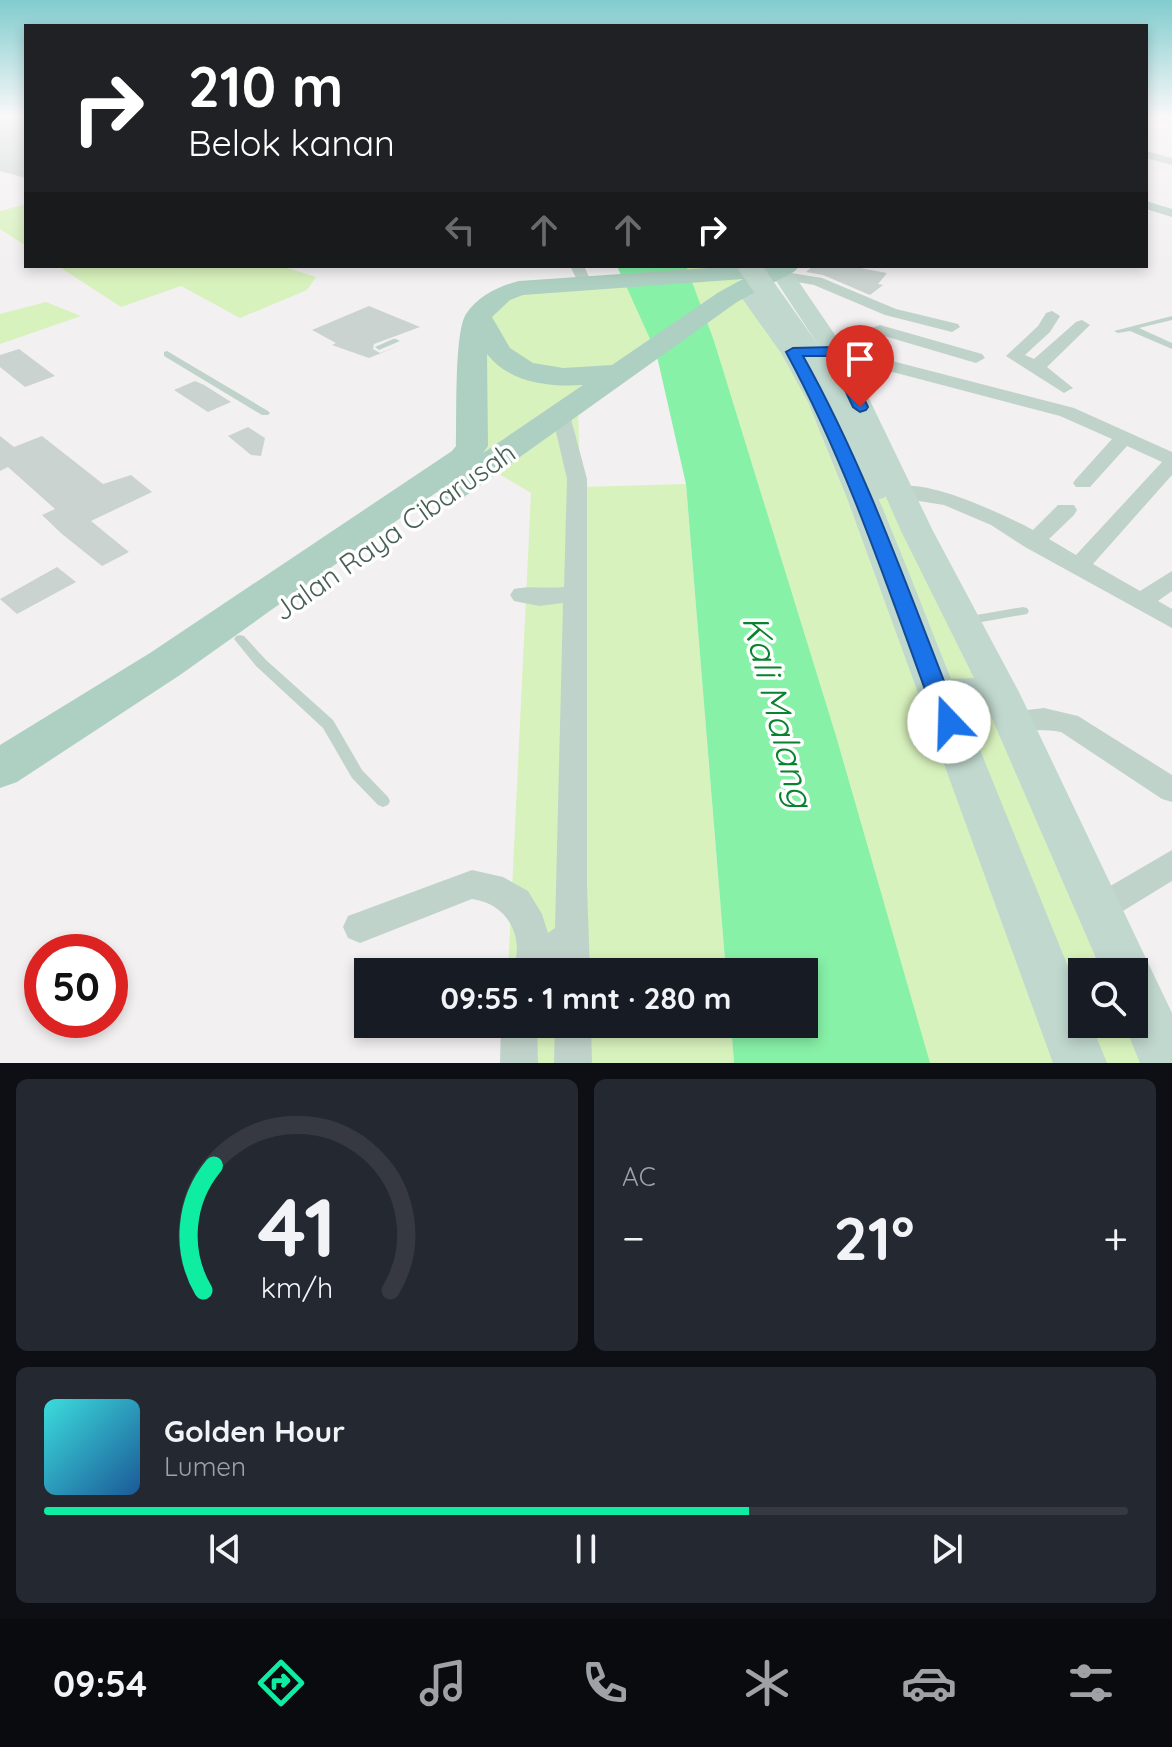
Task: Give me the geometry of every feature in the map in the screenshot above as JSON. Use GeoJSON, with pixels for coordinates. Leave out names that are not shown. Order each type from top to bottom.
{"type":"FeatureCollection","features":[{"type":"Feature","properties":{"kind":"main road"},"geometry":{"type":"LineString","coordinates":[[748,273],[821,402],[873,526],[1080,1063]]}},
{"type":"Feature","properties":{"kind":"main road"},"geometry":{"type":"LineString","coordinates":[[748,273],[824,372],[886,489],[917,531],[1006,706],[1121,958]]}},
{"type":"Feature","properties":{"kind":"main road"},"geometry":{"type":"LineString","coordinates":[[637,363],[575,379],[536,372],[510,362],[497,348],[478,316],[501,295],[519,288],[595,275],[748,273],[834,351],[886,489],[873,526]]}},
{"type":"Feature","properties":{"kind":"main road","name":"Jalan Raya Cibarusah"},"geometry":{"type":"LineString","coordinates":[[0,775],[240,639],[637,363],[748,273]]}},
{"type":"Feature","properties":{"kind":"main road","name":"Jalan Raya Cibarusah"},"geometry":{"type":"LineString","coordinates":[[0,775],[464,458],[472,446],[478,316]]}},
{"type":"Feature","properties":{"kind":"main road"},"geometry":{"type":"LineString","coordinates":[[793,352],[834,351]]}},
{"type":"Feature","properties":{"kind":"main road"},"geometry":{"type":"LineString","coordinates":[[473,396],[502,384],[537,385],[552,390],[561,398],[561,415]]}},
{"type":"Feature","properties":{"kind":"main road"},"geometry":{"type":"LineString","coordinates":[[938,694],[1006,706]]}},
{"type":"Feature","properties":{"kind":"main road"},"geometry":{"type":"LineString","coordinates":[[1148,1019],[1167,1063]]}},
{"type":"Feature","properties":{"kind":"street"},"geometry":{"type":"LineString","coordinates":[[1148,207],[1172,195]]}},
{"type":"Feature","properties":{"kind":"street"},"geometry":{"type":"LineString","coordinates":[[1148,208],[1171,213]]}},
{"type":"Feature","properties":{"kind":"street"},"geometry":{"type":"LineString","coordinates":[[748,273],[817,281],[865,302],[952,327]]}},
{"type":"Feature","properties":{"kind":"street"},"geometry":{"type":"LineString","coordinates":[[865,302],[882,293]]}},
{"type":"Feature","properties":{"kind":"street"},"geometry":{"type":"LineString","coordinates":[[1052,316],[1044,329],[1014,354],[1068,381],[1067,412]]}},
{"type":"Feature","properties":{"kind":"street"},"geometry":{"type":"LineString","coordinates":[[1036,367],[1082,325]]}},
{"type":"Feature","properties":{"kind":"street"},"geometry":{"type":"LineString","coordinates":[[880,330],[976,358]]}},
{"type":"Feature","properties":{"kind":"street"},"geometry":{"type":"LineString","coordinates":[[889,368],[920,355],[932,345]]}},
{"type":"Feature","properties":{"kind":"street"},"geometry":{"type":"LineString","coordinates":[[834,351],[889,368],[1067,412],[1172,461],[1079,566]]}},
{"type":"Feature","properties":{"kind":"street"},"geometry":{"type":"LineString","coordinates":[[561,415],[577,479],[571,885],[573,958]]}},
{"type":"Feature","properties":{"kind":"street"},"geometry":{"type":"LineString","coordinates":[[1083,483],[1124,437]]}},
{"type":"Feature","properties":{"kind":"street"},"geometry":{"type":"LineString","coordinates":[[886,489],[949,499],[999,520],[1172,620]]}},
{"type":"Feature","properties":{"kind":"street"},"geometry":{"type":"LineString","coordinates":[[1033,542],[1066,510]]}},
{"type":"Feature","properties":{"kind":"street"},"geometry":{"type":"LineString","coordinates":[[1141,602],[1172,579]]}},
{"type":"Feature","properties":{"kind":"street"},"geometry":{"type":"LineString","coordinates":[[522,595],[539,598],[574,594]]}},
{"type":"Feature","properties":{"kind":"street"},"geometry":{"type":"LineString","coordinates":[[1006,706],[1078,728],[1111,753],[1172,790]]}},
{"type":"Feature","properties":{"kind":"street"},"geometry":{"type":"LineString","coordinates":[[1100,910],[1172,864]]}},
{"type":"Feature","properties":{"kind":"street"},"geometry":{"type":"LineString","coordinates":[[360,927],[472,884],[492,887],[516,902],[530,925],[532,958]]}},
{"type":"Feature","properties":{"kind":"street"},"geometry":{"type":"LineString","coordinates":[[543,958],[573,936]]}},
{"type":"Feature","properties":{"kind":"street"},"geometry":{"type":"LineString","coordinates":[[519,1038],[519,1063]]}},
{"type":"Feature","properties":{"kind":"street"},"geometry":{"type":"LineString","coordinates":[[573,1038],[573,1063]]}},
{"type":"Feature","properties":{"kind":"lane"},"geometry":{"type":"LineString","coordinates":[[1118,331],[1172,318]]}},
{"type":"Feature","properties":{"kind":"lane"},"geometry":{"type":"LineString","coordinates":[[1133,329],[1172,346]]}},
{"type":"Feature","properties":{"kind":"lane"},"geometry":{"type":"LineString","coordinates":[[379,347],[396,341]]}},
{"type":"Feature","properties":{"kind":"lane"},"geometry":{"type":"LineString","coordinates":[[167,354],[265,413]]}},
{"type":"Feature","properties":{"kind":"lane"},"geometry":{"type":"LineString","coordinates":[[965,621],[1023,611]]}},
{"type":"Feature","properties":{"kind":"lane"},"geometry":{"type":"LineString","coordinates":[[240,639],[261,663],[328,724],[357,774],[383,801]]}},
{"type":"Feature","properties":{"kind":"shaded area"},"geometry":{"type":"Polygon","coordinates":[[[24,205],[24,245],[0,229],[0,211],[24,205]]]}},
{"type":"Feature","properties":{"kind":"shaded area"},"geometry":{"type":"Polygon","coordinates":[[[61,268],[287,268],[316,277],[307,290],[240,318],[181,286],[121,307],[61,268]]]}},
{"type":"Feature","properties":{"kind":"shaded area"},"geometry":{"type":"Polygon","coordinates":[[[684,268],[735,268],[880,489],[917,531],[1120,958],[1068,958],[1068,1038],[1146,1038],[1167,1063],[929,1063],[754,471],[704,315],[578,403],[580,487],[686,484],[725,958],[509,958],[531,493],[486,466],[472,446],[474,347],[501,295],[685,271],[684,268]]]}},
{"type":"Feature","properties":{"kind":"shaded area"},"geometry":{"type":"Polygon","coordinates":[[[46,302],[81,316],[0,344],[0,314],[46,302]]]}},
{"type":"Feature","properties":{"kind":"shaded area"},"geometry":{"type":"Polygon","coordinates":[[[504,1038],[732,1038],[734,1063],[503,1063],[504,1038]]]}},
{"type":"Feature","properties":{"kind":"water","name":"Kali Malang"},"geometry":{"type":"Polygon","coordinates":[[[618,268],[687,268],[688,271],[714,341],[836,736],[930,1063],[734,1063],[732,1038],[818,1038],[818,958],[725,958],[686,484],[656,352],[618,268]]]}},
{"type":"Feature","properties":{"kind":"building"},"geometry":{"type":"Polygon","coordinates":[[[0,166],[24,166],[24,177],[0,171],[0,166]]]}},
{"type":"Feature","properties":{"kind":"building"},"geometry":{"type":"Polygon","coordinates":[[[811,268],[861,268],[887,273],[878,284],[883,285],[870,295],[823,275],[806,272],[811,268]]]}},
{"type":"Feature","properties":{"kind":"building"},"geometry":{"type":"Polygon","coordinates":[[[369,306],[420,327],[374,344],[373,349],[380,353],[401,345],[369,358],[332,345],[336,343],[312,330],[369,306]]]}},
{"type":"Feature","properties":{"kind":"building"},"geometry":{"type":"Polygon","coordinates":[[[19,349],[55,376],[25,387],[0,367],[0,355],[19,349]]]}},
{"type":"Feature","properties":{"kind":"building"},"geometry":{"type":"Polygon","coordinates":[[[195,381],[231,402],[208,412],[174,390],[195,381]]]}},
{"type":"Feature","properties":{"kind":"building"},"geometry":{"type":"Polygon","coordinates":[[[248,427],[265,438],[261,456],[251,455],[228,436],[248,427]]]}},
{"type":"Feature","properties":{"kind":"building"},"geometry":{"type":"Polygon","coordinates":[[[0,436],[14,447],[42,436],[103,484],[131,475],[152,492],[91,521],[129,552],[102,566],[62,534],[42,515],[55,509],[8,467],[0,471],[0,436]]]}},
{"type":"Feature","properties":{"kind":"building"},"geometry":{"type":"Polygon","coordinates":[[[57,567],[76,582],[17,614],[0,599],[57,567]]]}},
{"type":"Feature","properties":{"kind":"route"},"geometry":{"type":"LineString","coordinates":[[860,407],[834,351],[793,352],[821,402],[862,498],[949,722]]}}]}
